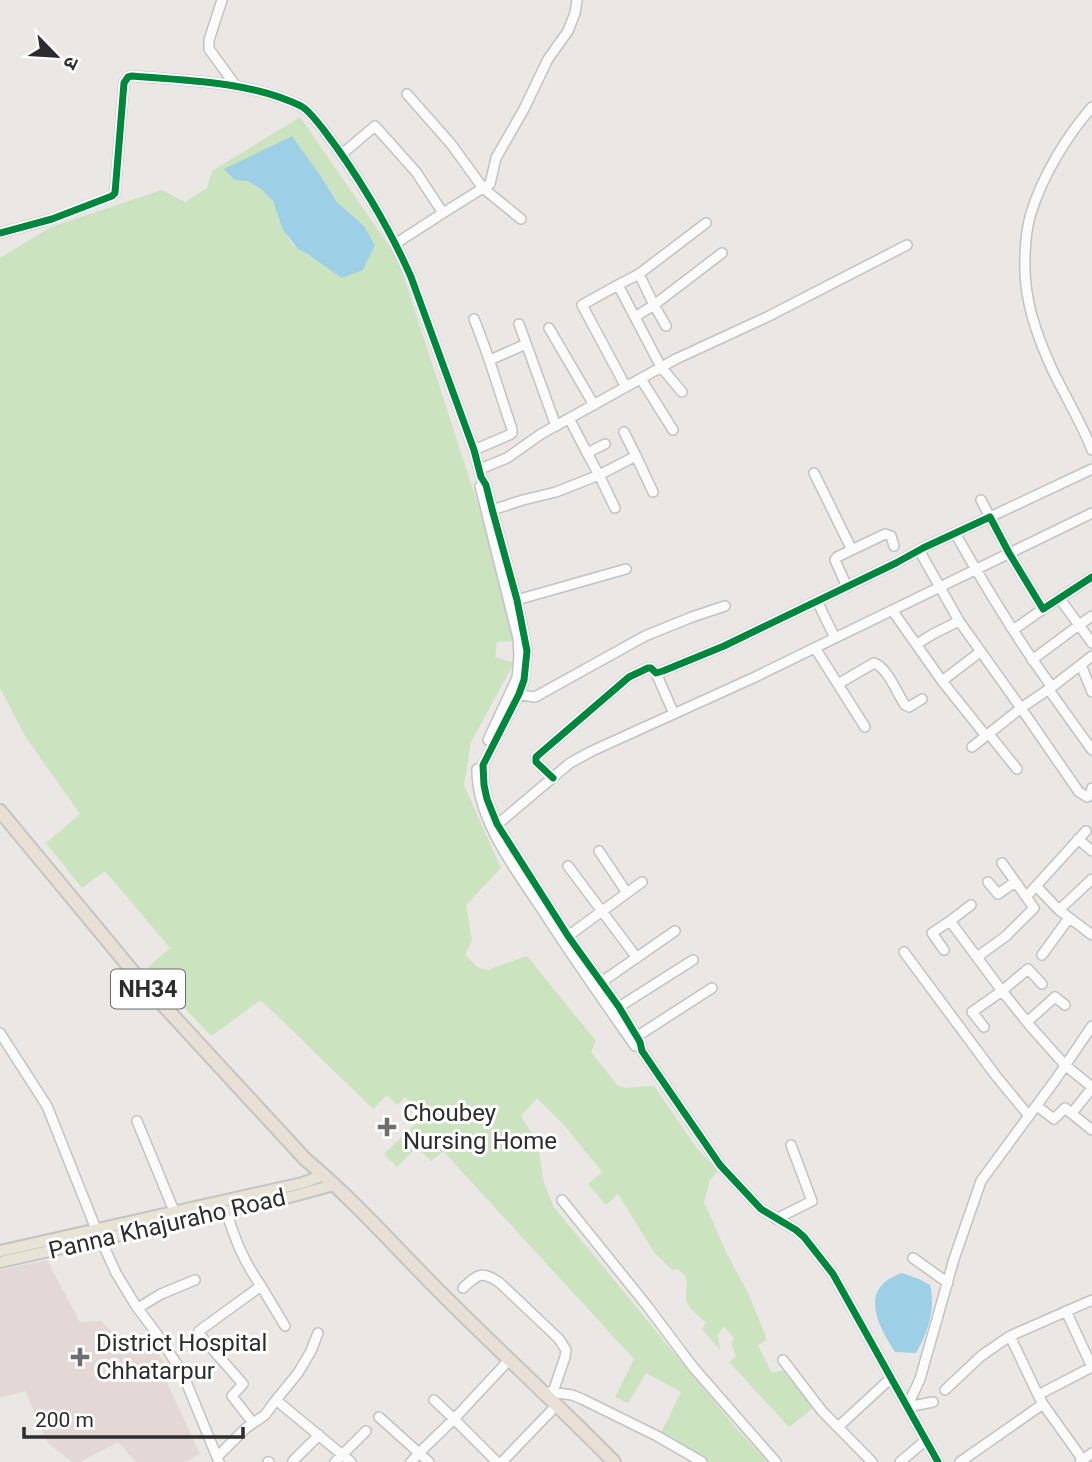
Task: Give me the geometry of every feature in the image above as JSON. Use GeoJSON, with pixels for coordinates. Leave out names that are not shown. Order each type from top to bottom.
{"type":"FeatureCollection","features":[{"type":"Feature","properties":{"kind":"highway","name":"NH34"},"geometry":{"type":"LineString","coordinates":[[0,811],[140,980],[324,1182],[377,1227],[551,1411],[604,1462]]}},
{"type":"Feature","properties":{"kind":"highway","name":"NH34"},"geometry":{"type":"LineString","coordinates":[[506,1362],[546,1391],[614,1462]]}},
{"type":"Feature","properties":{"kind":"main road","name":"Panna Khajuraho Road"},"geometry":{"type":"LineString","coordinates":[[0,1251],[226,1211],[324,1182]]}},
{"type":"Feature","properties":{"kind":"main road","name":"Panna Khajuraho Road"},"geometry":{"type":"LineString","coordinates":[[0,1262],[174,1211],[276,1189],[324,1182]]}},
{"type":"Feature","properties":{"kind":"street"},"geometry":{"type":"LineString","coordinates":[[222,0],[209,40],[209,49],[236,86]]}},
{"type":"Feature","properties":{"kind":"street"},"geometry":{"type":"LineString","coordinates":[[396,244],[490,184],[496,158],[524,109],[537,78],[568,31],[577,0]]}},
{"type":"Feature","properties":{"kind":"street"},"geometry":{"type":"LineString","coordinates":[[0,233],[52,219],[115,193],[123,92],[125,79],[128,77],[257,90],[301,106],[313,116],[342,154],[396,244],[411,277],[474,450],[480,473],[480,489],[489,511],[513,601],[519,656],[515,694],[485,746],[477,768],[480,797],[520,876],[583,972],[634,1038]]}},
{"type":"Feature","properties":{"kind":"street"},"geometry":{"type":"LineString","coordinates":[[407,94],[451,144],[483,188],[521,219]]}},
{"type":"Feature","properties":{"kind":"street"},"geometry":{"type":"LineString","coordinates":[[1092,107],[1077,124],[1043,183],[1030,215],[1025,268],[1028,298],[1035,325],[1051,366],[1092,450]]}},
{"type":"Feature","properties":{"kind":"street"},"geometry":{"type":"LineString","coordinates":[[342,154],[375,126],[416,172],[443,213]]}},
{"type":"Feature","properties":{"kind":"street"},"geometry":{"type":"LineString","coordinates":[[626,387],[582,305],[639,274],[706,223]]}},
{"type":"Feature","properties":{"kind":"street"},"geometry":{"type":"LineString","coordinates":[[480,473],[541,434],[661,367],[907,246]]}},
{"type":"Feature","properties":{"kind":"street"},"geometry":{"type":"LineString","coordinates":[[635,317],[722,253]]}},
{"type":"Feature","properties":{"kind":"street"},"geometry":{"type":"LineString","coordinates":[[639,274],[666,326]]}},
{"type":"Feature","properties":{"kind":"street"},"geometry":{"type":"LineString","coordinates":[[618,285],[661,367],[682,392]]}},
{"type":"Feature","properties":{"kind":"street"},"geometry":{"type":"LineString","coordinates":[[474,319],[512,433],[474,450]]}},
{"type":"Feature","properties":{"kind":"street"},"geometry":{"type":"LineString","coordinates":[[519,324],[556,426]]}},
{"type":"Feature","properties":{"kind":"street"},"geometry":{"type":"LineString","coordinates":[[549,328],[594,405]]}},
{"type":"Feature","properties":{"kind":"street"},"geometry":{"type":"LineString","coordinates":[[489,360],[526,344]]}},
{"type":"Feature","properties":{"kind":"street"},"geometry":{"type":"LineString","coordinates":[[641,379],[673,430]]}},
{"type":"Feature","properties":{"kind":"street"},"geometry":{"type":"LineString","coordinates":[[569,418],[615,508]]}},
{"type":"Feature","properties":{"kind":"street"},"geometry":{"type":"LineString","coordinates":[[624,432],[653,492]]}},
{"type":"Feature","properties":{"kind":"street"},"geometry":{"type":"LineString","coordinates":[[587,453],[604,444]]}},
{"type":"Feature","properties":{"kind":"street"},"geometry":{"type":"LineString","coordinates":[[489,511],[556,492],[599,475],[636,456]]}},
{"type":"Feature","properties":{"kind":"street"},"geometry":{"type":"LineString","coordinates":[[656,673],[724,646],[1092,469]]}},
{"type":"Feature","properties":{"kind":"street"},"geometry":{"type":"LineString","coordinates":[[814,473],[852,550]]}},
{"type":"Feature","properties":{"kind":"street"},"geometry":{"type":"LineString","coordinates":[[981,500],[1043,609]]}},
{"type":"Feature","properties":{"kind":"street"},"geometry":{"type":"LineString","coordinates":[[494,827],[570,763],[592,751],[815,648],[1092,513]]}},
{"type":"Feature","properties":{"kind":"street"},"geometry":{"type":"LineString","coordinates":[[955,533],[975,570],[1092,750]]}},
{"type":"Feature","properties":{"kind":"street"},"geometry":{"type":"LineString","coordinates":[[847,587],[835,559],[885,534],[891,536],[894,545]]}},
{"type":"Feature","properties":{"kind":"street"},"geometry":{"type":"LineString","coordinates":[[919,550],[959,621],[1079,792],[1087,797],[1092,788]]}},
{"type":"Feature","properties":{"kind":"street"},"geometry":{"type":"LineString","coordinates":[[513,601],[626,569]]}},
{"type":"Feature","properties":{"kind":"street"},"geometry":{"type":"LineString","coordinates":[[1013,630],[1092,577]]}},
{"type":"Feature","properties":{"kind":"street"},"geometry":{"type":"LineString","coordinates":[[1060,599],[1092,643]]}},
{"type":"Feature","properties":{"kind":"street"},"geometry":{"type":"LineString","coordinates":[[817,601],[835,638]]}},
{"type":"Feature","properties":{"kind":"street"},"geometry":{"type":"LineString","coordinates":[[515,694],[535,696],[645,636],[725,606]]}},
{"type":"Feature","properties":{"kind":"street"},"geometry":{"type":"LineString","coordinates":[[892,610],[942,681],[1017,769]]}},
{"type":"Feature","properties":{"kind":"street"},"geometry":{"type":"LineString","coordinates":[[1032,660],[1092,616]]}},
{"type":"Feature","properties":{"kind":"street"},"geometry":{"type":"LineString","coordinates":[[917,645],[959,621]]}},
{"type":"Feature","properties":{"kind":"street"},"geometry":{"type":"LineString","coordinates":[[815,648],[865,727]]}},
{"type":"Feature","properties":{"kind":"street"},"geometry":{"type":"LineString","coordinates":[[942,681],[980,652]]}},
{"type":"Feature","properties":{"kind":"street"},"geometry":{"type":"LineString","coordinates":[[972,747],[1092,656]]}},
{"type":"Feature","properties":{"kind":"street"},"geometry":{"type":"LineString","coordinates":[[838,684],[874,663],[883,669],[905,705],[909,707],[922,699]]}},
{"type":"Feature","properties":{"kind":"street"},"geometry":{"type":"LineString","coordinates":[[1081,665],[1092,692]]}},
{"type":"Feature","properties":{"kind":"street"},"geometry":{"type":"LineString","coordinates":[[553,778],[537,762],[536,757],[629,677],[651,668],[656,673],[674,714]]}},
{"type":"Feature","properties":{"kind":"street"},"geometry":{"type":"LineString","coordinates":[[494,827],[619,1007],[636,1047],[642,1051],[720,1165],[761,1209],[804,1237],[833,1274],[938,1462]]}},
{"type":"Feature","properties":{"kind":"street"},"geometry":{"type":"LineString","coordinates":[[1026,897],[1086,831]]}},
{"type":"Feature","properties":{"kind":"street"},"geometry":{"type":"LineString","coordinates":[[1078,839],[1092,851]]}},
{"type":"Feature","properties":{"kind":"street"},"geometry":{"type":"LineString","coordinates":[[599,851],[627,893]]}},
{"type":"Feature","properties":{"kind":"street"},"geometry":{"type":"LineString","coordinates":[[977,957],[1006,936],[1034,908],[1002,863]]}},
{"type":"Feature","properties":{"kind":"street"},"geometry":{"type":"LineString","coordinates":[[568,866],[637,958]]}},
{"type":"Feature","properties":{"kind":"street"},"geometry":{"type":"LineString","coordinates":[[1059,910],[1092,879]]}},
{"type":"Feature","properties":{"kind":"street"},"geometry":{"type":"LineString","coordinates":[[568,936],[642,882]]}},
{"type":"Feature","properties":{"kind":"street"},"geometry":{"type":"LineString","coordinates":[[988,882],[998,894],[1015,882]]}},
{"type":"Feature","properties":{"kind":"street"},"geometry":{"type":"LineString","coordinates":[[1036,886],[1059,910],[1092,935]]}},
{"type":"Feature","properties":{"kind":"street"},"geometry":{"type":"LineString","coordinates":[[944,950],[932,933],[971,905]]}},
{"type":"Feature","properties":{"kind":"street"},"geometry":{"type":"LineString","coordinates":[[1042,955],[1069,918]]}},
{"type":"Feature","properties":{"kind":"street"},"geometry":{"type":"LineString","coordinates":[[950,921],[1027,1022],[1066,1065],[1092,1087],[1072,1114]]}},
{"type":"Feature","properties":{"kind":"street"},"geometry":{"type":"LineString","coordinates":[[600,983],[675,931]]}},
{"type":"Feature","properties":{"kind":"street"},"geometry":{"type":"LineString","coordinates":[[904,952],[1029,1116]]}},
{"type":"Feature","properties":{"kind":"street"},"geometry":{"type":"LineString","coordinates":[[619,1007],[693,960]]}},
{"type":"Feature","properties":{"kind":"street"},"geometry":{"type":"LineString","coordinates":[[984,1027],[972,1012],[1028,969],[1042,984]]}},
{"type":"Feature","properties":{"kind":"street"},"geometry":{"type":"LineString","coordinates":[[634,1038],[712,988]]}},
{"type":"Feature","properties":{"kind":"street"},"geometry":{"type":"LineString","coordinates":[[1027,1022],[1055,997],[1065,1005]]}},
{"type":"Feature","properties":{"kind":"street"},"geometry":{"type":"LineString","coordinates":[[907,1407],[920,1379],[965,1225],[981,1181],[1092,1026]]}},
{"type":"Feature","properties":{"kind":"street"},"geometry":{"type":"LineString","coordinates":[[0,1033],[47,1107],[116,1273],[182,1372],[218,1459],[246,1428],[265,1415],[298,1373],[318,1333]]}},
{"type":"Feature","properties":{"kind":"street"},"geometry":{"type":"LineString","coordinates":[[1037,1106],[1054,1119],[1065,1108],[1092,1130]]}},
{"type":"Feature","properties":{"kind":"street"},"geometry":{"type":"LineString","coordinates":[[137,1121],[174,1211]]}},
{"type":"Feature","properties":{"kind":"street"},"geometry":{"type":"LineString","coordinates":[[776,1219],[812,1201],[791,1145]]}},
{"type":"Feature","properties":{"kind":"street"},"geometry":{"type":"LineString","coordinates":[[562,1200],[693,1367],[776,1462]]}},
{"type":"Feature","properties":{"kind":"street"},"geometry":{"type":"LineString","coordinates":[[226,1211],[241,1254],[285,1326]]}},
{"type":"Feature","properties":{"kind":"street"},"geometry":{"type":"LineString","coordinates":[[914,1258],[948,1283]]}},
{"type":"Feature","properties":{"kind":"street"},"geometry":{"type":"LineString","coordinates":[[463,1288],[479,1275],[490,1276],[559,1339],[566,1350],[565,1357],[546,1391],[582,1399],[657,1436],[702,1462]]}},
{"type":"Feature","properties":{"kind":"street"},"geometry":{"type":"LineString","coordinates":[[138,1308],[161,1294],[195,1280]]}},
{"type":"Feature","properties":{"kind":"street"},"geometry":{"type":"LineString","coordinates":[[253,1423],[232,1396],[243,1384],[199,1331],[261,1286]]}},
{"type":"Feature","properties":{"kind":"street"},"geometry":{"type":"LineString","coordinates":[[945,1390],[981,1356],[1010,1336],[1092,1300]]}},
{"type":"Feature","properties":{"kind":"street"},"geometry":{"type":"LineString","coordinates":[[1038,1395],[1092,1367],[1066,1311]]}},
{"type":"Feature","properties":{"kind":"street"},"geometry":{"type":"LineString","coordinates":[[1010,1336],[1043,1404],[1081,1461],[1092,1453]]}},
{"type":"Feature","properties":{"kind":"street"},"geometry":{"type":"LineString","coordinates":[[783,1360],[822,1411],[872,1462]]}},
{"type":"Feature","properties":{"kind":"street"},"geometry":{"type":"LineString","coordinates":[[411,1462],[506,1362]]}},
{"type":"Feature","properties":{"kind":"street"},"geometry":{"type":"LineString","coordinates":[[838,1427],[891,1378]]}},
{"type":"Feature","properties":{"kind":"street"},"geometry":{"type":"LineString","coordinates":[[276,1400],[351,1462]]}},
{"type":"Feature","properties":{"kind":"street"},"geometry":{"type":"LineString","coordinates":[[433,1400],[499,1462],[551,1411]]}},
{"type":"Feature","properties":{"kind":"street"},"geometry":{"type":"LineString","coordinates":[[907,1407],[933,1402]]}},
{"type":"Feature","properties":{"kind":"street"},"geometry":{"type":"LineString","coordinates":[[960,1462],[1043,1404]]}},
{"type":"Feature","properties":{"kind":"street"},"geometry":{"type":"LineString","coordinates":[[379,1417],[429,1462]]}},
{"type":"Feature","properties":{"kind":"street"},"geometry":{"type":"LineString","coordinates":[[335,1462],[366,1431]]}},
{"type":"Feature","properties":{"kind":"street"},"geometry":{"type":"LineString","coordinates":[[293,1462],[319,1435]]}},
{"type":"Feature","properties":{"kind":"street"},"geometry":{"type":"LineString","coordinates":[[900,1462],[926,1440]]}},
{"type":"Feature","properties":{"kind":"shaded area","name":"District Hospital Chhatarpur"},"geometry":{"type":"Polygon","coordinates":[[[47,1260],[80,1322],[101,1321],[127,1346],[149,1337],[167,1368],[163,1374],[200,1454],[185,1462],[136,1462],[118,1442],[80,1462],[72,1462],[48,1443],[25,1391],[0,1398],[0,1270],[47,1260]]]}},
{"type":"Feature","properties":{"kind":"green space"},"geometry":{"type":"Polygon","coordinates":[[[300,117],[398,259],[496,560],[514,641],[497,642],[495,657],[514,663],[471,742],[464,785],[501,868],[466,905],[472,940],[465,955],[477,967],[487,970],[527,956],[596,1041],[591,1052],[618,1086],[654,1086],[696,1147],[718,1171],[710,1180],[704,1202],[765,1334],[766,1340],[758,1345],[772,1373],[783,1370],[813,1408],[789,1427],[729,1362],[736,1356],[731,1343],[734,1338],[724,1326],[718,1335],[720,1350],[702,1329],[706,1323],[687,1301],[686,1277],[677,1269],[672,1270],[654,1252],[618,1194],[606,1205],[588,1184],[602,1172],[564,1125],[537,1098],[521,1116],[537,1141],[544,1183],[553,1206],[736,1428],[768,1462],[710,1462],[660,1435],[681,1392],[646,1373],[628,1403],[615,1397],[634,1359],[443,1151],[431,1161],[417,1147],[397,1167],[384,1154],[424,1116],[405,1097],[397,1105],[387,1095],[373,1109],[261,1000],[211,1036],[147,968],[170,948],[105,871],[82,888],[46,843],[80,814],[25,736],[0,688],[0,258],[51,227],[162,190],[185,202],[207,188],[212,171],[300,117]],[[320,175],[248,181],[271,199],[286,234],[300,250],[363,270],[375,245],[364,226],[337,202],[320,175]]]}},
{"type":"Feature","properties":{"kind":"water"},"geometry":{"type":"Polygon","coordinates":[[[292,136],[337,202],[364,226],[375,245],[363,270],[342,278],[298,249],[283,230],[273,201],[248,181],[235,180],[224,169],[292,136]]]}},
{"type":"Feature","properties":{"kind":"water"},"geometry":{"type":"Polygon","coordinates":[[[902,1273],[930,1285],[932,1294],[930,1320],[916,1353],[895,1352],[882,1330],[875,1308],[880,1288],[888,1280],[902,1273]]]}},
{"type":"Feature","properties":{"kind":"cycle path"},"geometry":{"type":"LineString","coordinates":[[0,233],[52,219],[115,193],[124,83],[128,77],[196,81],[261,91],[301,106],[323,129],[371,200],[411,277],[486,485],[517,600],[527,651],[524,680],[483,765],[487,799],[497,824],[568,936],[619,1007],[640,1042],[642,1051],[720,1165],[761,1209],[804,1237],[833,1274],[938,1462]]}},
{"type":"Feature","properties":{"kind":"cycle path"},"geometry":{"type":"LineString","coordinates":[[553,778],[536,762],[536,757],[629,677],[648,668],[656,673],[663,671],[724,646],[990,517],[1043,609],[1092,577]]}},
{"type":"Feature","properties":{"kind":"place","name":"Choubey Nursing Home"},"geometry":{"type":"Point","coordinates":[387,1127]}},
{"type":"Feature","properties":{"kind":"place","name":"District Hospital Chhatarpur"},"geometry":{"type":"Point","coordinates":[80,1357]}}]}
